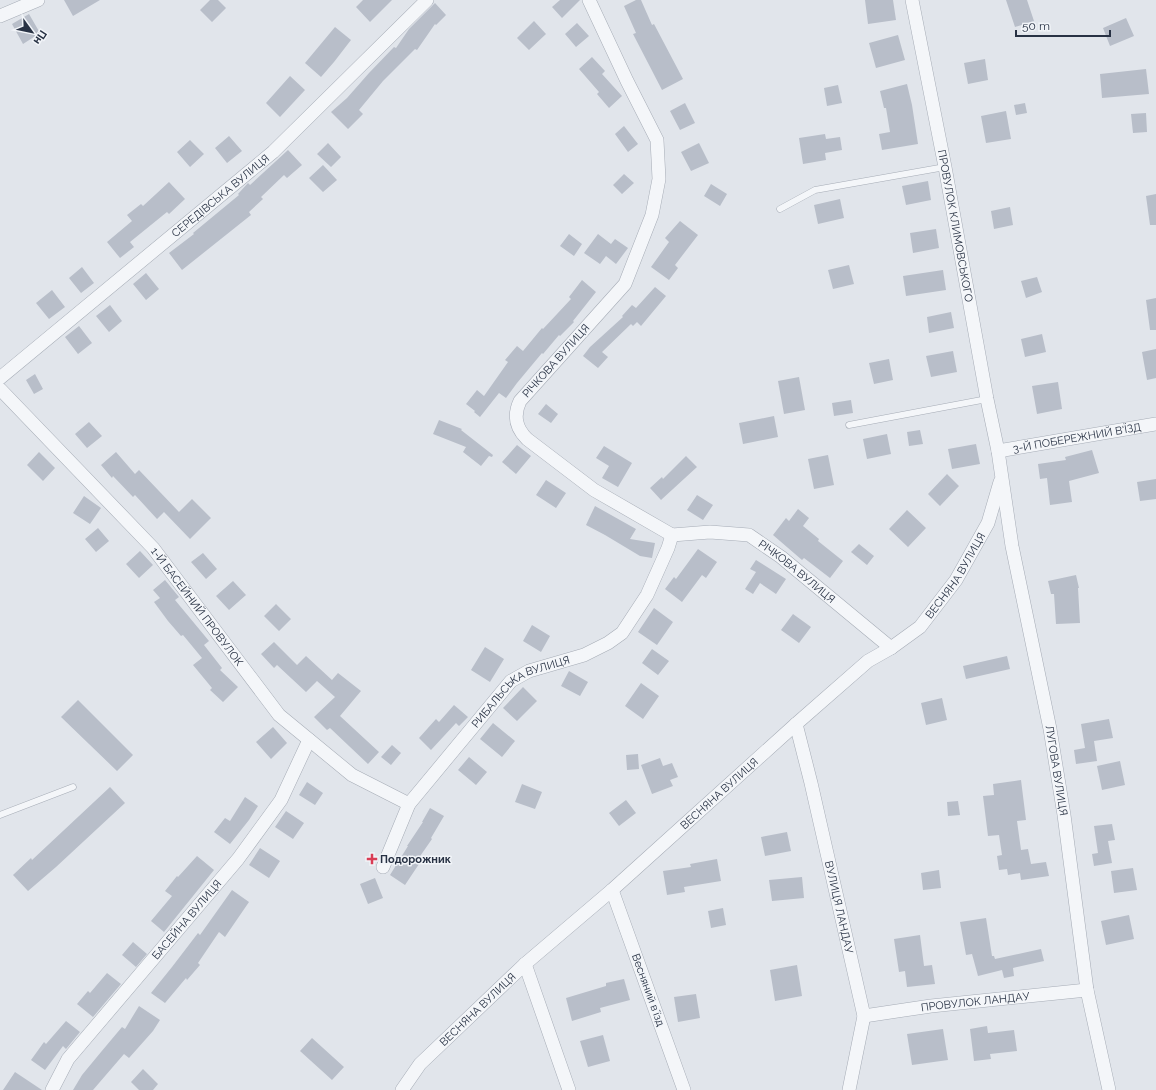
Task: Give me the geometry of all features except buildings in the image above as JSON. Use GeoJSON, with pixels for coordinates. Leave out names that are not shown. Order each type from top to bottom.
{"type":"FeatureCollection","features":[{"type":"Feature","properties":{"kind":"street"},"geometry":{"type":"LineString","coordinates":[[0,16],[38,0]]}},
{"type":"Feature","properties":{"kind":"street","name":"СЕРЕДІВСЬКА ВУЛИЦЯ"},"geometry":{"type":"LineString","coordinates":[[0,378],[273,152],[427,0]]}},
{"type":"Feature","properties":{"kind":"street","name":"РІЧКОВА ВУЛИЦЯ"},"geometry":{"type":"LineString","coordinates":[[589,0],[627,81],[658,140],[659,179],[652,215],[625,284],[520,401],[516,408],[515,417],[517,426],[527,439],[588,485],[672,535],[710,532],[749,535],[781,557],[891,648]]}},
{"type":"Feature","properties":{"kind":"street","name":"ПРОВУЛОК КЛИМОВСЬКОГО"},"geometry":{"type":"LineString","coordinates":[[912,0],[998,451]]}},
{"type":"Feature","properties":{"kind":"street","name":"1-Й БАСЕЙНИЙ ПРОВУЛОК"},"geometry":{"type":"LineString","coordinates":[[0,389],[153,548],[280,715],[352,775],[409,804]]}},
{"type":"Feature","properties":{"kind":"street","name":"3-Й ПОБЕРЕЖНИЙ В'ЇЗД"},"geometry":{"type":"LineString","coordinates":[[998,451],[1156,424]]}},
{"type":"Feature","properties":{"kind":"street","name":"ЛУГОВА ВУЛИЦЯ"},"geometry":{"type":"LineString","coordinates":[[998,451],[1012,546],[1051,737],[1064,815],[1086,990],[1109,1090]]}},
{"type":"Feature","properties":{"kind":"street","name":"ВЕСНЯНА ВУЛИЦЯ"},"geometry":{"type":"LineString","coordinates":[[402,1090],[420,1064],[525,964],[612,890],[868,661],[891,648],[920,627],[956,580],[988,523],[1002,476]]}},
{"type":"Feature","properties":{"kind":"street","name":"РИБАЛЬСЬКА ВУЛИЦЯ"},"geometry":{"type":"LineString","coordinates":[[383,867],[409,804],[511,681],[529,670],[584,655],[608,643],[622,633],[647,595],[668,548],[672,535]]}},
{"type":"Feature","properties":{"kind":"street","name":"ВУЛИЦЯ ЛАНДАУ"},"geometry":{"type":"LineString","coordinates":[[796,724],[812,783],[864,1016],[849,1090]]}},
{"type":"Feature","properties":{"kind":"street","name":"БАСЕЙНА ВУЛИЦЯ"},"geometry":{"type":"LineString","coordinates":[[52,1090],[68,1059],[238,859],[281,800],[309,740]]}},
{"type":"Feature","properties":{"kind":"street","name":"Весняний вʼїзд"},"geometry":{"type":"LineString","coordinates":[[612,890],[684,1090]]}},
{"type":"Feature","properties":{"kind":"street"},"geometry":{"type":"LineString","coordinates":[[525,964],[569,1090]]}},
{"type":"Feature","properties":{"kind":"street","name":"ПРОВУЛОК ЛАНДАУ"},"geometry":{"type":"LineString","coordinates":[[864,1016],[932,1006],[1086,990]]}},
{"type":"Feature","properties":{"kind":"lane"},"geometry":{"type":"LineString","coordinates":[[780,209],[815,190],[944,168]]}},
{"type":"Feature","properties":{"kind":"lane"},"geometry":{"type":"LineString","coordinates":[[849,425],[987,399]]}},
{"type":"Feature","properties":{"kind":"lane"},"geometry":{"type":"LineString","coordinates":[[0,815],[74,787]]}},
{"type":"Feature","properties":{"kind":"place","name":"Подорожник"},"geometry":{"type":"Point","coordinates":[372,859]}}]}
